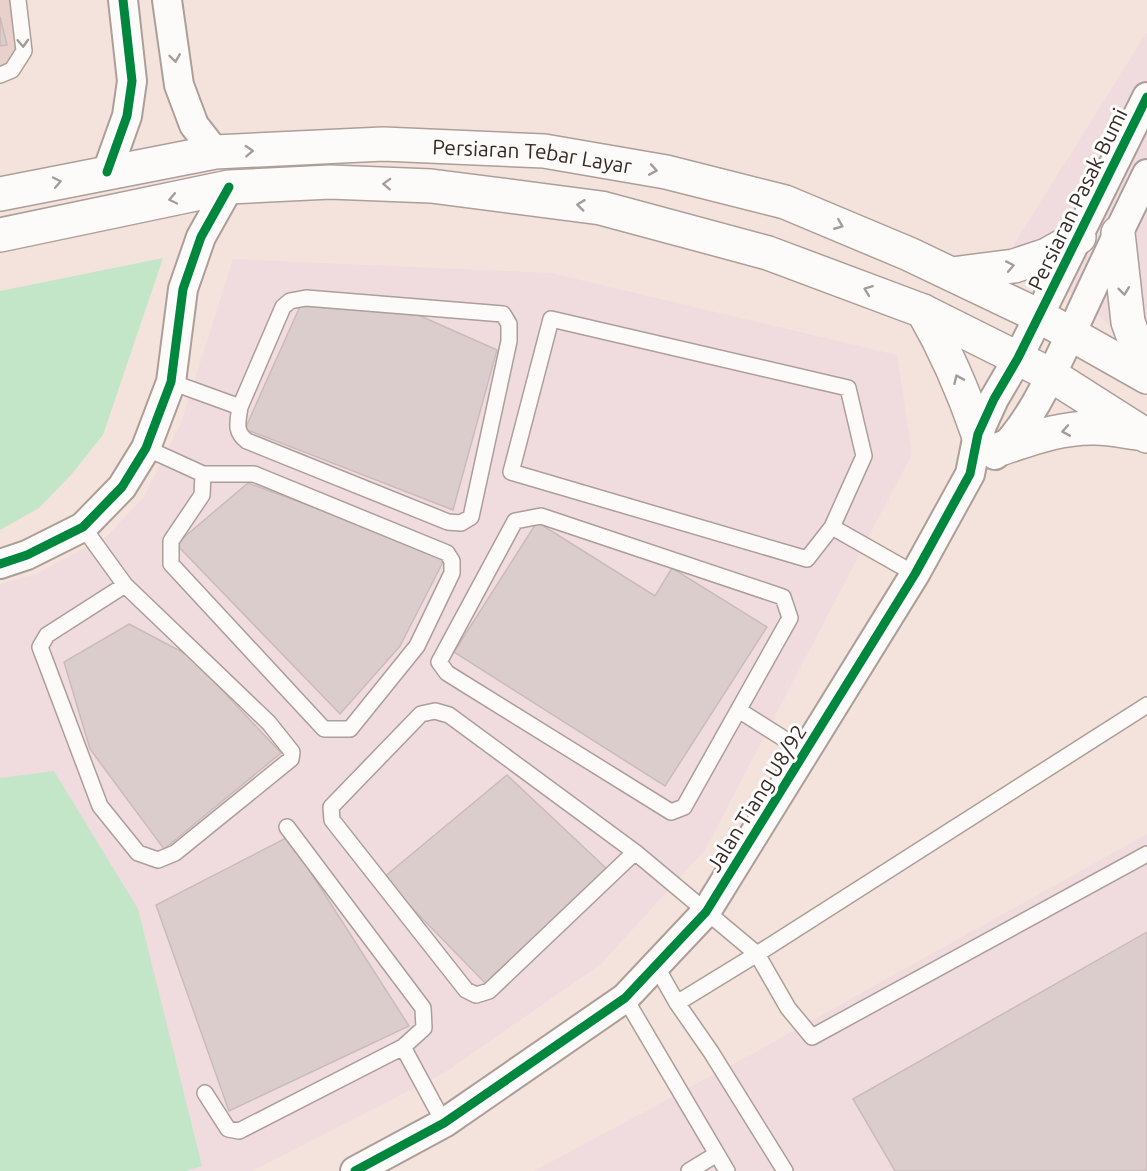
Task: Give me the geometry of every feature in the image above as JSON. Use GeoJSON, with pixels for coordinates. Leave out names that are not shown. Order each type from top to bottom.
{"type":"FeatureCollection","features":[{"type":"Feature","properties":{"kind":"main road","name":"Persiaran Tebar Layar"},"geometry":{"type":"LineString","coordinates":[[0,194],[215,152],[382,144],[544,151],[666,172],[785,202],[952,274],[1071,332],[1147,376]]}},
{"type":"Feature","properties":{"kind":"main road","name":"Persiaran Tebar Layar"},"geometry":{"type":"LineString","coordinates":[[0,235],[229,187],[330,182],[431,186],[601,208],[768,253],[923,311],[1051,375],[1146,435]]}},
{"type":"Feature","properties":{"kind":"main road"},"geometry":{"type":"LineString","coordinates":[[1118,233],[1128,322],[1147,376]]}},
{"type":"Feature","properties":{"kind":"main road"},"geometry":{"type":"LineString","coordinates":[[952,274],[1014,266],[1047,255],[1079,237]]}},
{"type":"Feature","properties":{"kind":"main road"},"geometry":{"type":"LineString","coordinates":[[923,311],[944,347],[990,441],[1039,436],[1072,429],[1095,428],[1146,435]]}},
{"type":"Feature","properties":{"kind":"street"},"geometry":{"type":"LineString","coordinates":[[107,172],[127,116],[132,81],[123,0]]}},
{"type":"Feature","properties":{"kind":"street"},"geometry":{"type":"LineString","coordinates":[[167,0],[179,85],[194,125],[215,152]]}},
{"type":"Feature","properties":{"kind":"street","name":"Persiaran Pasak Bumi"},"geometry":{"type":"LineString","coordinates":[[1039,316],[1147,97]]}},
{"type":"Feature","properties":{"kind":"street"},"geometry":{"type":"LineString","coordinates":[[1071,332],[1147,174]]}},
{"type":"Feature","properties":{"kind":"street"},"geometry":{"type":"LineString","coordinates":[[0,564],[27,555],[83,527],[122,487],[146,448],[171,382],[183,289],[201,237],[229,187]]}},
{"type":"Feature","properties":{"kind":"street","name":"Jalan Tiang U8/92"},"geometry":{"type":"LineString","coordinates":[[990,441],[994,399],[1039,316]]}},
{"type":"Feature","properties":{"kind":"street","name":"Jalan Tiang U8/92"},"geometry":{"type":"LineString","coordinates":[[355,1171],[444,1123],[625,998],[706,912],[915,574],[990,441],[1026,417],[1051,375],[1071,332]]}},
{"type":"Feature","properties":{"kind":"lane"},"geometry":{"type":"LineString","coordinates":[[0,75],[12,70],[24,51],[18,0]]}},
{"type":"Feature","properties":{"kind":"lane"},"geometry":{"type":"LineString","coordinates":[[306,298],[502,314],[509,324],[509,341],[471,517],[461,524],[448,522],[247,441],[239,436],[237,429],[240,407],[283,307],[290,301],[306,298]]}},
{"type":"Feature","properties":{"kind":"lane"},"geometry":{"type":"LineString","coordinates":[[551,320],[848,388],[864,456],[832,527],[807,560],[511,472],[551,320]]}},
{"type":"Feature","properties":{"kind":"lane"},"geometry":{"type":"LineString","coordinates":[[171,382],[240,407]]}},
{"type":"Feature","properties":{"kind":"lane"},"geometry":{"type":"LineString","coordinates":[[146,448],[203,474],[254,474],[447,553],[452,561],[452,573],[417,646],[350,729],[324,729],[171,564],[171,541],[202,495],[203,474]]}},
{"type":"Feature","properties":{"kind":"lane"},"geometry":{"type":"LineString","coordinates":[[541,516],[783,597],[790,618],[740,711],[684,807],[670,812],[447,672],[439,662],[515,521],[541,516]]}},
{"type":"Feature","properties":{"kind":"lane"},"geometry":{"type":"LineString","coordinates":[[83,527],[125,585],[269,723],[292,752],[291,759],[176,853],[158,860],[138,853],[100,806],[40,647],[47,635],[125,585]]}},
{"type":"Feature","properties":{"kind":"lane"},"geometry":{"type":"LineString","coordinates":[[832,527],[915,574]]}},
{"type":"Feature","properties":{"kind":"lane"},"geometry":{"type":"LineString","coordinates":[[677,1003],[1147,705]]}},
{"type":"Feature","properties":{"kind":"lane"},"geometry":{"type":"LineString","coordinates":[[635,852],[489,991],[476,995],[466,990],[332,820],[331,807],[421,714],[435,711],[449,715],[635,852],[757,954],[788,1008],[812,1037],[1147,854]]}},
{"type":"Feature","properties":{"kind":"lane"},"geometry":{"type":"LineString","coordinates":[[740,711],[805,752]]}},
{"type":"Feature","properties":{"kind":"lane"},"geometry":{"type":"LineString","coordinates":[[205,1093],[228,1129],[239,1131],[403,1047],[424,1028],[423,1008],[287,828]]}},
{"type":"Feature","properties":{"kind":"lane"},"geometry":{"type":"LineString","coordinates":[[656,966],[677,1003],[711,1052],[785,1171]]}},
{"type":"Feature","properties":{"kind":"lane"},"geometry":{"type":"LineString","coordinates":[[625,998],[727,1171]]}},
{"type":"Feature","properties":{"kind":"lane"},"geometry":{"type":"LineString","coordinates":[[403,1047],[444,1123]]}},
{"type":"Feature","properties":{"kind":"lane"},"geometry":{"type":"LineString","coordinates":[[689,1171],[717,1154]]}},
{"type":"Feature","properties":{"kind":"shaded area"},"geometry":{"type":"Polygon","coordinates":[[[0,0],[11,0],[18,46],[6,67],[0,68],[0,0]]]}},
{"type":"Feature","properties":{"kind":"shaded area"},"geometry":{"type":"Polygon","coordinates":[[[1147,32],[1147,356],[1013,246],[1147,32]]]}},
{"type":"Feature","properties":{"kind":"shaded area"},"geometry":{"type":"Polygon","coordinates":[[[233,259],[551,273],[897,355],[912,454],[705,850],[601,964],[444,1073],[252,1171],[0,1171],[0,584],[36,574],[106,537],[143,498],[181,423],[233,259]]]}},
{"type":"Feature","properties":{"kind":"shaded area"},"geometry":{"type":"Polygon","coordinates":[[[1147,834],[1147,1171],[534,1171],[750,1055],[1147,834]]]}},
{"type":"Feature","properties":{"kind":"green space"},"geometry":{"type":"Polygon","coordinates":[[[163,258],[103,435],[70,476],[39,508],[0,530],[0,291],[163,258]]]}},
{"type":"Feature","properties":{"kind":"green space"},"geometry":{"type":"Polygon","coordinates":[[[54,771],[138,909],[202,1166],[186,1171],[0,1171],[0,778],[54,771]]]}},
{"type":"Feature","properties":{"kind":"building"},"geometry":{"type":"Polygon","coordinates":[[[0,17],[7,45],[0,46],[0,17]]]}},
{"type":"Feature","properties":{"kind":"building"},"geometry":{"type":"Polygon","coordinates":[[[302,302],[416,314],[497,350],[453,510],[245,429],[302,302]]]}},
{"type":"Feature","properties":{"kind":"building"},"geometry":{"type":"Polygon","coordinates":[[[248,483],[446,556],[400,646],[340,714],[176,544],[248,483]]]}},
{"type":"Feature","properties":{"kind":"building"},"geometry":{"type":"Polygon","coordinates":[[[537,522],[655,596],[672,568],[767,627],[665,786],[454,652],[537,522]]]}},
{"type":"Feature","properties":{"kind":"building"},"geometry":{"type":"Polygon","coordinates":[[[129,624],[190,656],[281,753],[164,849],[90,749],[64,662],[129,624]]]}},
{"type":"Feature","properties":{"kind":"building"},"geometry":{"type":"Polygon","coordinates":[[[507,775],[609,871],[489,987],[383,878],[507,775]]]}},
{"type":"Feature","properties":{"kind":"building"},"geometry":{"type":"Polygon","coordinates":[[[288,837],[409,1026],[229,1111],[156,905],[288,837]]]}},
{"type":"Feature","properties":{"kind":"building"},"geometry":{"type":"Polygon","coordinates":[[[1147,932],[1147,1171],[895,1171],[853,1099],[1147,932]]]}},
{"type":"Feature","properties":{"kind":"cycle path"},"geometry":{"type":"LineString","coordinates":[[107,172],[127,116],[132,81],[123,0]]}},
{"type":"Feature","properties":{"kind":"cycle path"},"geometry":{"type":"LineString","coordinates":[[355,1171],[444,1123],[625,998],[706,912],[915,574],[970,474],[978,434],[994,399],[1018,358],[1147,97]]}},
{"type":"Feature","properties":{"kind":"cycle path"},"geometry":{"type":"LineString","coordinates":[[0,564],[27,555],[83,527],[122,487],[146,448],[171,382],[183,289],[201,237],[229,187]]}}]}
